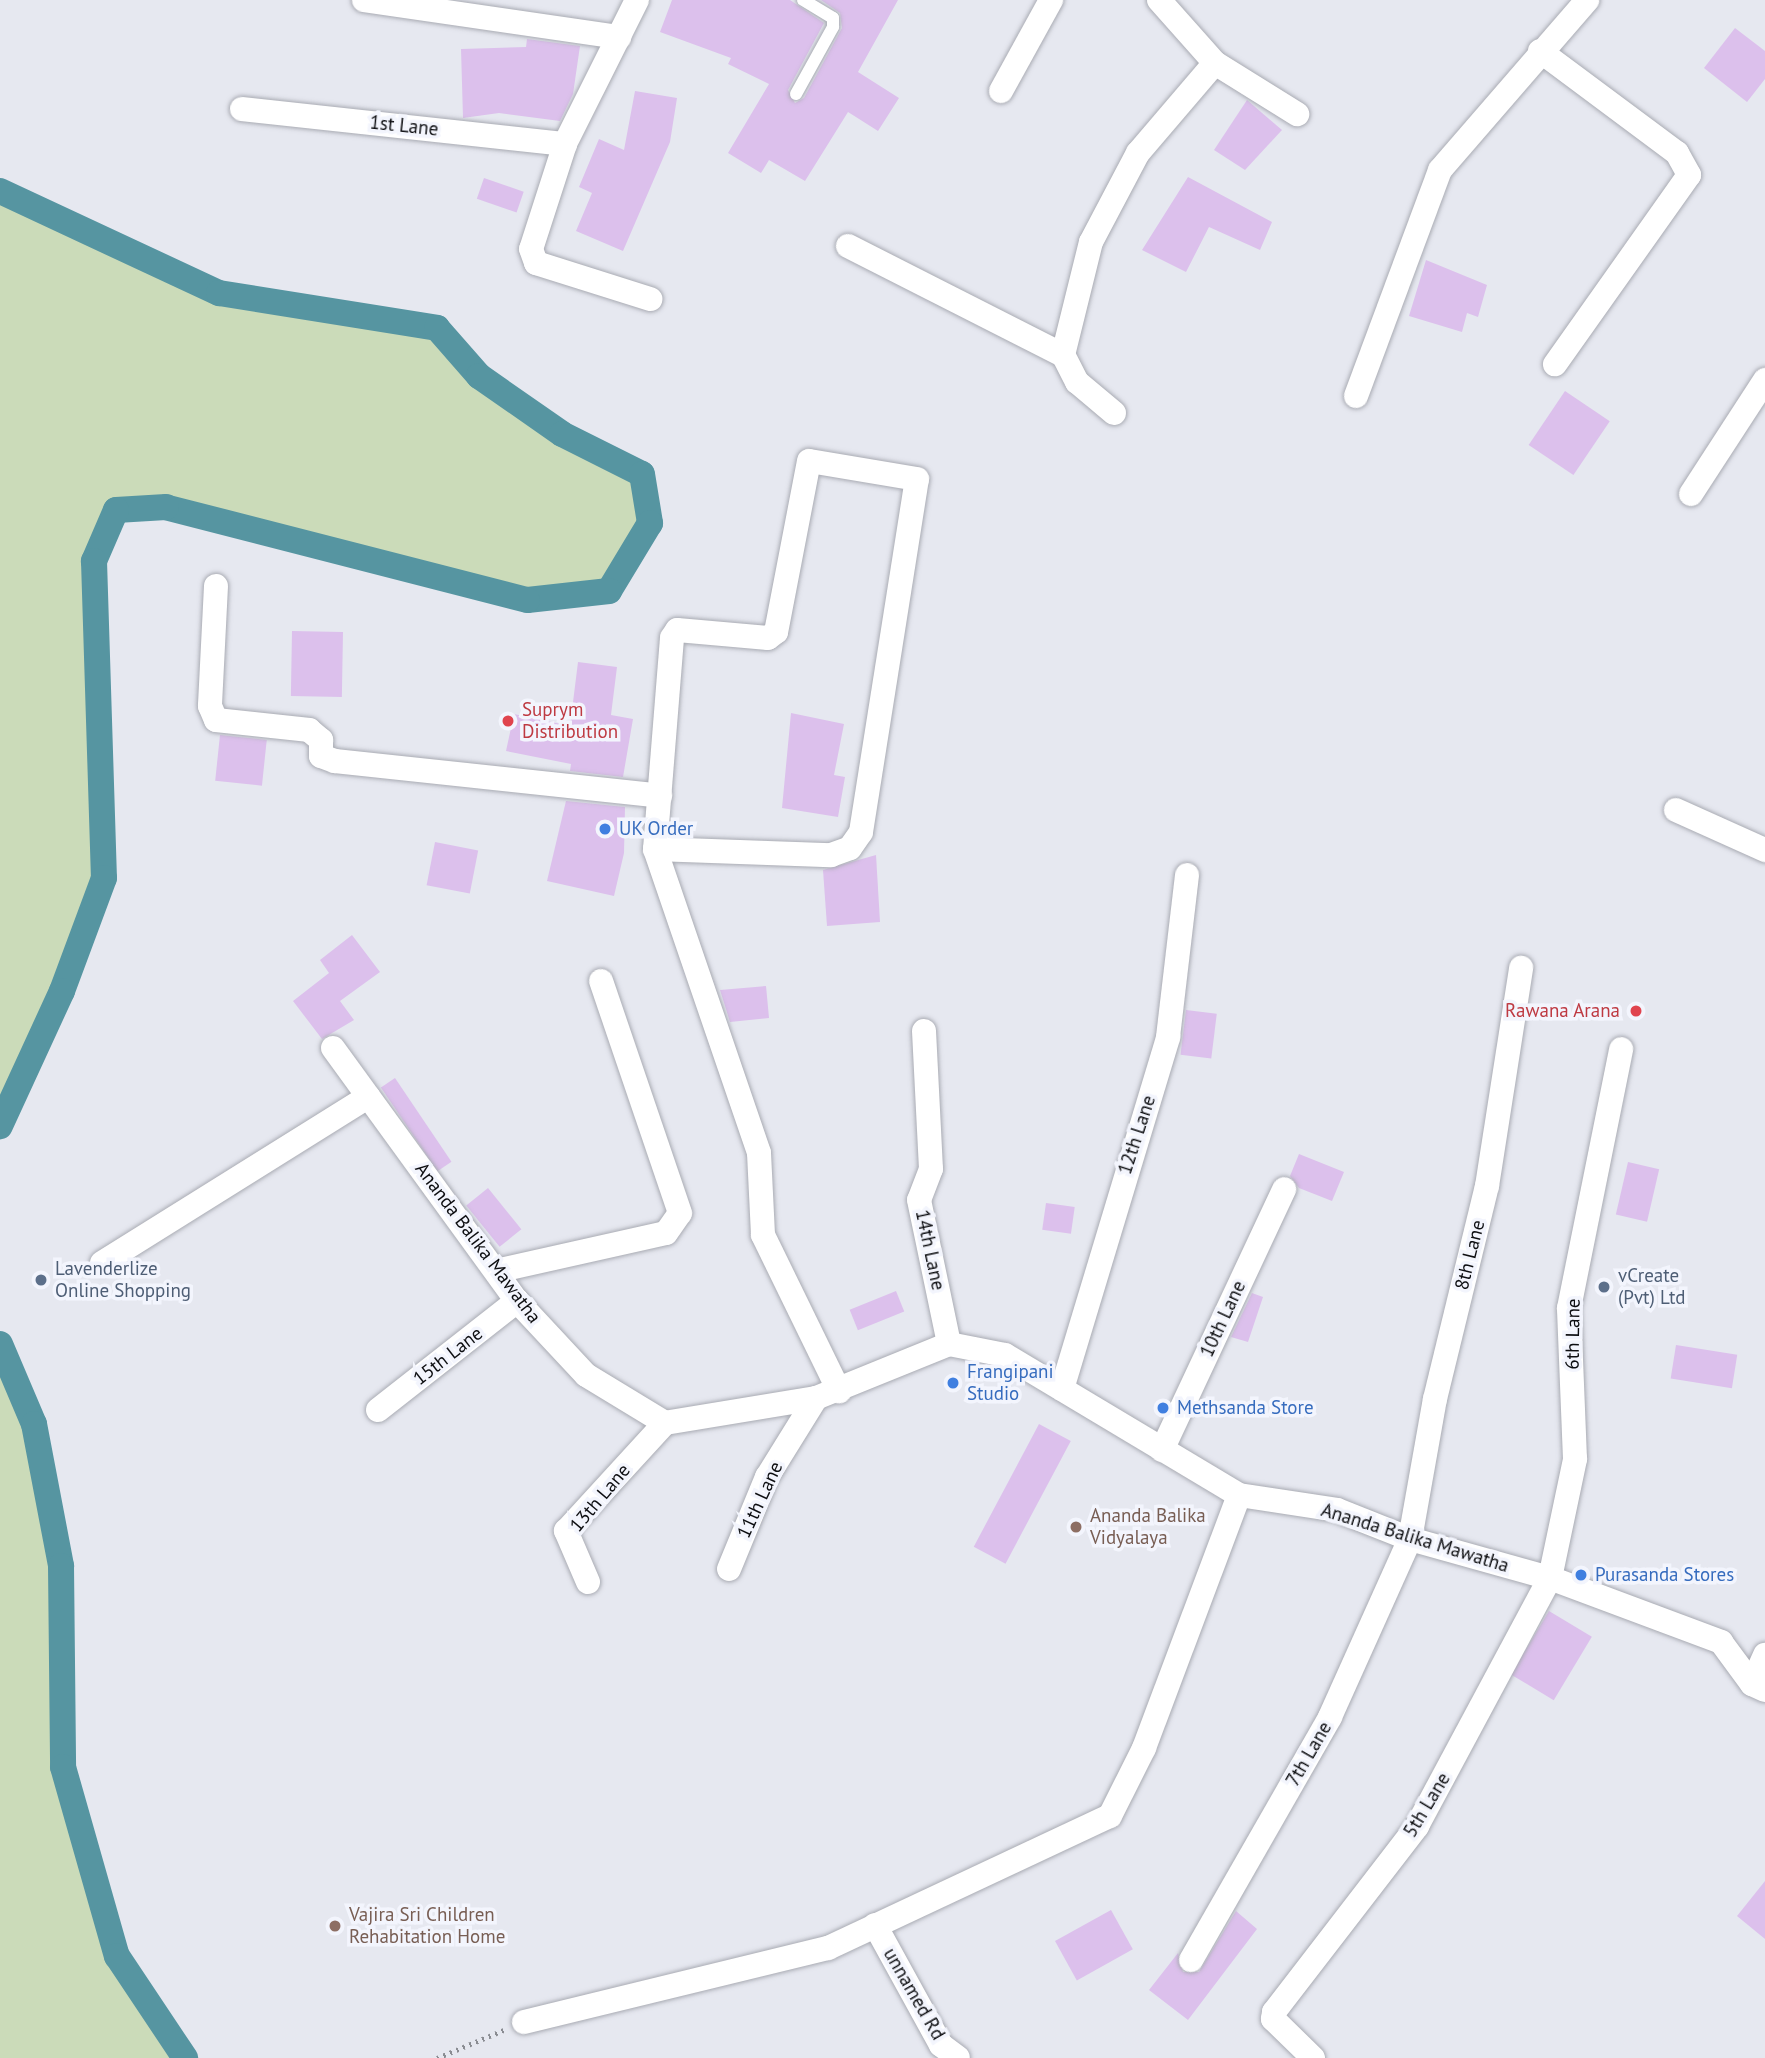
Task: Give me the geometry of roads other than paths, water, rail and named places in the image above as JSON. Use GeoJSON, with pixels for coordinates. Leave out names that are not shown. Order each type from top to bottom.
{"type":"FeatureCollection","features":[{"type":"Feature","properties":{"kind":"street"},"geometry":{"type":"LineString","coordinates":[[364,0],[619,37]]}},
{"type":"Feature","properties":{"kind":"street"},"geometry":{"type":"LineString","coordinates":[[637,0],[565,144],[531,249],[536,263],[650,299]]}},
{"type":"Feature","properties":{"kind":"street"},"geometry":{"type":"LineString","coordinates":[[1001,91],[1051,0]]}},
{"type":"Feature","properties":{"kind":"street"},"geometry":{"type":"LineString","coordinates":[[1159,0],[1214,63],[1297,114]]}},
{"type":"Feature","properties":{"kind":"street"},"geometry":{"type":"LineString","coordinates":[[1356,396],[1440,170],[1540,51],[1587,0]]}},
{"type":"Feature","properties":{"kind":"street"},"geometry":{"type":"LineString","coordinates":[[1540,51],[1677,153],[1689,175],[1555,364]]}},
{"type":"Feature","properties":{"kind":"street"},"geometry":{"type":"LineString","coordinates":[[1063,355],[1091,242],[1114,197],[1138,153],[1214,63]]}},
{"type":"Feature","properties":{"kind":"street","name":"1st Lane"},"geometry":{"type":"LineString","coordinates":[[242,108],[565,144]]}},
{"type":"Feature","properties":{"kind":"street"},"geometry":{"type":"LineString","coordinates":[[848,246],[1063,355],[1077,382],[1114,413]]}},
{"type":"Feature","properties":{"kind":"street"},"geometry":{"type":"LineString","coordinates":[[1691,494],[1765,380]]}},
{"type":"Feature","properties":{"kind":"street"},"geometry":{"type":"LineString","coordinates":[[655,849],[831,855],[850,848],[861,832],[917,480],[809,461],[776,632],[768,638],[677,630],[672,638],[655,849],[759,1153],[763,1234],[828,1395]]}},
{"type":"Feature","properties":{"kind":"street"},"geometry":{"type":"LineString","coordinates":[[216,586],[209,706],[216,720],[309,730],[321,740],[321,756],[335,761],[660,796]]}},
{"type":"Feature","properties":{"kind":"street"},"geometry":{"type":"LineString","coordinates":[[1676,810],[1765,850]]}},
{"type":"Feature","properties":{"kind":"street","name":"12th Lane"},"geometry":{"type":"LineString","coordinates":[[1062,1389],[1168,1037],[1187,875]]}},
{"type":"Feature","properties":{"kind":"street","name":"8th Lane"},"geometry":{"type":"LineString","coordinates":[[1410,1539],[1435,1399],[1487,1186],[1521,968]]}},
{"type":"Feature","properties":{"kind":"street"},"geometry":{"type":"LineString","coordinates":[[496,1271],[666,1233],[680,1213],[601,981]]}},
{"type":"Feature","properties":{"kind":"street","name":"14th Lane"},"geometry":{"type":"LineString","coordinates":[[924,1031],[931,1168],[919,1199],[950,1344]]}},
{"type":"Feature","properties":{"kind":"street","name":"Ananda Balika Mawatha"},"geometry":{"type":"LineString","coordinates":[[333,1048],[517,1301],[586,1375],[665,1423]]}},
{"type":"Feature","properties":{"kind":"street","name":"6th Lane"},"geometry":{"type":"LineString","coordinates":[[1550,1578],[1575,1459],[1569,1308],[1621,1049]]}},
{"type":"Feature","properties":{"kind":"street"},"geometry":{"type":"LineString","coordinates":[[102,1263],[368,1097]]}},
{"type":"Feature","properties":{"kind":"street","name":"10th Lane"},"geometry":{"type":"LineString","coordinates":[[1162,1450],[1284,1189]]}},
{"type":"Feature","properties":{"kind":"street","name":"15th Lane"},"geometry":{"type":"LineString","coordinates":[[379,1410],[517,1301]]}},
{"type":"Feature","properties":{"kind":"street"},"geometry":{"type":"LineString","coordinates":[[665,1423],[828,1395],[950,1344]]}},
{"type":"Feature","properties":{"kind":"street","name":"Ananda Balika Mawatha"},"geometry":{"type":"LineString","coordinates":[[950,1344],[1005,1355],[1239,1495],[1336,1510],[1410,1539],[1550,1578],[1721,1642],[1758,1687]]}},
{"type":"Feature","properties":{"kind":"street","name":"11th Lane"},"geometry":{"type":"LineString","coordinates":[[729,1569],[767,1477],[828,1395]]}},
{"type":"Feature","properties":{"kind":"street","name":"13th Lane"},"geometry":{"type":"LineString","coordinates":[[588,1582],[566,1531],[665,1423]]}},
{"type":"Feature","properties":{"kind":"street"},"geometry":{"type":"LineString","coordinates":[[524,2022],[828,1948],[1110,1816],[1144,1748],[1239,1495]]}},
{"type":"Feature","properties":{"kind":"street","name":"7th Lane"},"geometry":{"type":"LineString","coordinates":[[1191,1960],[1330,1717],[1410,1539]]}},
{"type":"Feature","properties":{"kind":"street","name":"5th Lane"},"geometry":{"type":"LineString","coordinates":[[1313,2058],[1273,2018],[1274,2012],[1417,1826],[1550,1578]]}},
{"type":"Feature","properties":{"kind":"street"},"geometry":{"type":"LineString","coordinates":[[1758,1687],[1765,1655]]}},
{"type":"Feature","properties":{"kind":"street","name":"unnamed Rd"},"geometry":{"type":"LineString","coordinates":[[875,1925],[941,2045],[958,2058]]}},
{"type":"Feature","properties":{"kind":"lane"},"geometry":{"type":"LineString","coordinates":[[796,94],[833,27],[833,18],[803,0]]}},
{"type":"Feature","properties":{"kind":"waterway"},"geometry":{"type":"LineString","coordinates":[[0,191],[219,293],[437,328],[479,376],[562,434],[642,474],[650,523],[609,591],[527,600],[166,507],[116,510],[94,561],[104,878],[62,991],[0,1126]]}},
{"type":"Feature","properties":{"kind":"waterway"},"geometry":{"type":"LineString","coordinates":[[0,1344],[34,1424],[61,1566],[63,1767],[117,1956],[185,2058]]}},
{"type":"Feature","properties":{"kind":"place","name":"Suprym Distribution"},"geometry":{"type":"Point","coordinates":[508,721]}},
{"type":"Feature","properties":{"kind":"place","name":"UK Order"},"geometry":{"type":"Point","coordinates":[605,829]}},
{"type":"Feature","properties":{"kind":"place","name":"Rawana Arana"},"geometry":{"type":"Point","coordinates":[1636,1011]}},
{"type":"Feature","properties":{"kind":"place","name":"Lavenderlize Online Shopping"},"geometry":{"type":"Point","coordinates":[41,1280]}},
{"type":"Feature","properties":{"kind":"place","name":"vCreate (Pvt) Ltd"},"geometry":{"type":"Point","coordinates":[1604,1287]}},
{"type":"Feature","properties":{"kind":"place","name":"Frangipani Studio"},"geometry":{"type":"Point","coordinates":[953,1383]}},
{"type":"Feature","properties":{"kind":"place","name":"Methsanda Store"},"geometry":{"type":"Point","coordinates":[1163,1408]}},
{"type":"Feature","properties":{"kind":"place","name":"Ananda Balika Vidyalaya"},"geometry":{"type":"Point","coordinates":[1076,1527]}},
{"type":"Feature","properties":{"kind":"place","name":"Purasanda Stores"},"geometry":{"type":"Point","coordinates":[1581,1575]}},
{"type":"Feature","properties":{"kind":"place","name":"Vajira Sri Children Rehabitation Home"},"geometry":{"type":"Point","coordinates":[335,1926]}}]}
